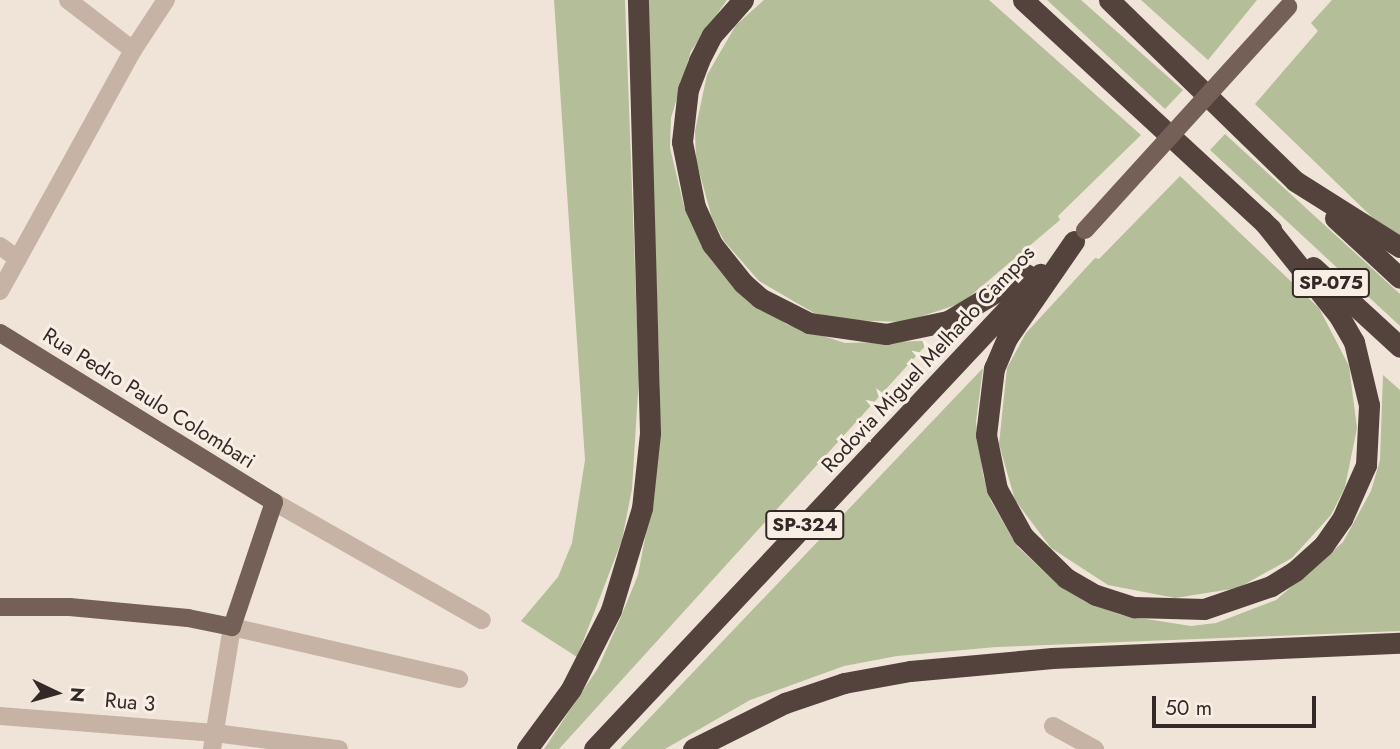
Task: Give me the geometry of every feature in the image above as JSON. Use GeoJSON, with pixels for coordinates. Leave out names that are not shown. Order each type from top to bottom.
{"type":"FeatureCollection","features":[{"type":"Feature","properties":{"kind":"highway"},"geometry":{"type":"LineString","coordinates":[[527,749],[571,689],[606,621],[625,575],[642,508],[650,433],[638,0]]}},
{"type":"Feature","properties":{"kind":"highway"},"geometry":{"type":"LineString","coordinates":[[743,0],[712,35],[699,61],[688,89],[682,142],[689,191],[703,227],[726,265],[760,298],[809,323],[834,329],[864,334],[915,331],[978,306],[1079,236]]}},
{"type":"Feature","properties":{"kind":"highway"},"geometry":{"type":"LineString","coordinates":[[1005,0],[1061,35]]}},
{"type":"Feature","properties":{"kind":"highway","name":"SP-075"},"geometry":{"type":"LineString","coordinates":[[1023,0],[1400,346]]}},
{"type":"Feature","properties":{"kind":"highway","name":"SP-075"},"geometry":{"type":"LineString","coordinates":[[1109,0],[1295,181],[1400,278]]}},
{"type":"Feature","properties":{"kind":"highway"},"geometry":{"type":"LineString","coordinates":[[1295,181],[1400,247]]}},
{"type":"Feature","properties":{"kind":"highway"},"geometry":{"type":"LineString","coordinates":[[1079,236],[1007,338],[995,368],[986,435],[997,489],[1023,536],[1066,578],[1096,595],[1134,607],[1204,609],[1271,586],[1323,546],[1355,495],[1367,454],[1369,405],[1354,342],[1339,316],[1262,220]]}},
{"type":"Feature","properties":{"kind":"highway","name":"Rodovia Miguel Melhado Campos"},"geometry":{"type":"LineString","coordinates":[[594,749],[1014,299],[1079,236]]}},
{"type":"Feature","properties":{"kind":"highway"},"geometry":{"type":"LineString","coordinates":[[693,749],[785,703],[844,683],[910,671],[1039,659],[1400,643]]}},
{"type":"Feature","properties":{"kind":"main road","name":"Rodovia Miguel Melhado Campos"},"geometry":{"type":"LineString","coordinates":[[1079,236],[1291,3]]}},
{"type":"Feature","properties":{"kind":"main road","name":"Rua Pedro Paulo Colombari"},"geometry":{"type":"LineString","coordinates":[[0,333],[274,502]]}},
{"type":"Feature","properties":{"kind":"main road"},"geometry":{"type":"LineString","coordinates":[[0,607],[70,607],[232,626],[274,502]]}},
{"type":"Feature","properties":{"kind":"street"},"geometry":{"type":"LineString","coordinates":[[68,0],[133,50]]}},
{"type":"Feature","properties":{"kind":"street"},"geometry":{"type":"LineString","coordinates":[[0,292],[133,50],[166,0]]}},
{"type":"Feature","properties":{"kind":"street"},"geometry":{"type":"LineString","coordinates":[[0,246],[18,259]]}},
{"type":"Feature","properties":{"kind":"street"},"geometry":{"type":"LineString","coordinates":[[274,502],[482,620]]}},
{"type":"Feature","properties":{"kind":"street"},"geometry":{"type":"LineString","coordinates":[[213,741],[232,626],[459,680]]}},
{"type":"Feature","properties":{"kind":"street","name":"Rua 3"},"geometry":{"type":"LineString","coordinates":[[0,716],[213,741],[339,749]]}},
{"type":"Feature","properties":{"kind":"street"},"geometry":{"type":"LineString","coordinates":[[1053,726],[1095,749]]}},
{"type":"Feature","properties":{"kind":"green space"},"geometry":{"type":"Polygon","coordinates":[[[554,0],[625,0],[639,377],[632,489],[622,540],[577,657],[521,621],[558,577],[572,543],[585,460],[554,0]]]}},
{"type":"Feature","properties":{"kind":"green space"},"geometry":{"type":"Polygon","coordinates":[[[646,0],[727,0],[691,51],[671,118],[670,148],[684,206],[712,261],[734,287],[786,324],[845,343],[923,341],[926,345],[559,749],[544,749],[598,668],[620,619],[638,575],[655,485],[660,386],[646,0]]]}},
{"type":"Feature","properties":{"kind":"green space"},"geometry":{"type":"Polygon","coordinates":[[[764,0],[989,0],[1141,135],[1058,216],[1060,220],[962,303],[904,322],[843,320],[814,313],[759,281],[724,241],[712,218],[696,160],[695,131],[707,75],[736,25],[764,0]]]}},
{"type":"Feature","properties":{"kind":"green space"},"geometry":{"type":"Polygon","coordinates":[[[1047,0],[1081,0],[1183,90],[1165,109],[1047,0]]]}},
{"type":"Feature","properties":{"kind":"green space"},"geometry":{"type":"Polygon","coordinates":[[[1141,0],[1257,0],[1208,60],[1141,0]]]}},
{"type":"Feature","properties":{"kind":"green space"},"geometry":{"type":"Polygon","coordinates":[[[1332,0],[1400,0],[1400,238],[1373,218],[1255,104],[1318,31],[1311,23],[1332,0]]]}},
{"type":"Feature","properties":{"kind":"green space"},"geometry":{"type":"Polygon","coordinates":[[[1225,134],[1400,294],[1400,326],[1210,150],[1225,134]]]}},
{"type":"Feature","properties":{"kind":"green space"},"geometry":{"type":"Polygon","coordinates":[[[1180,176],[1319,308],[1349,366],[1357,428],[1345,487],[1331,515],[1292,558],[1238,588],[1175,598],[1108,585],[1051,548],[1015,500],[999,444],[1007,368],[1026,333],[1095,258],[1099,259],[1180,176]]]}},
{"type":"Feature","properties":{"kind":"green space"},"geometry":{"type":"Polygon","coordinates":[[[983,368],[976,422],[983,475],[991,501],[1017,546],[1057,584],[1086,602],[1121,615],[1191,626],[1216,623],[1276,600],[1343,542],[1371,491],[1380,460],[1383,375],[1400,390],[1400,631],[996,647],[897,656],[844,666],[750,700],[665,749],[620,749],[983,368]]]}}]}
